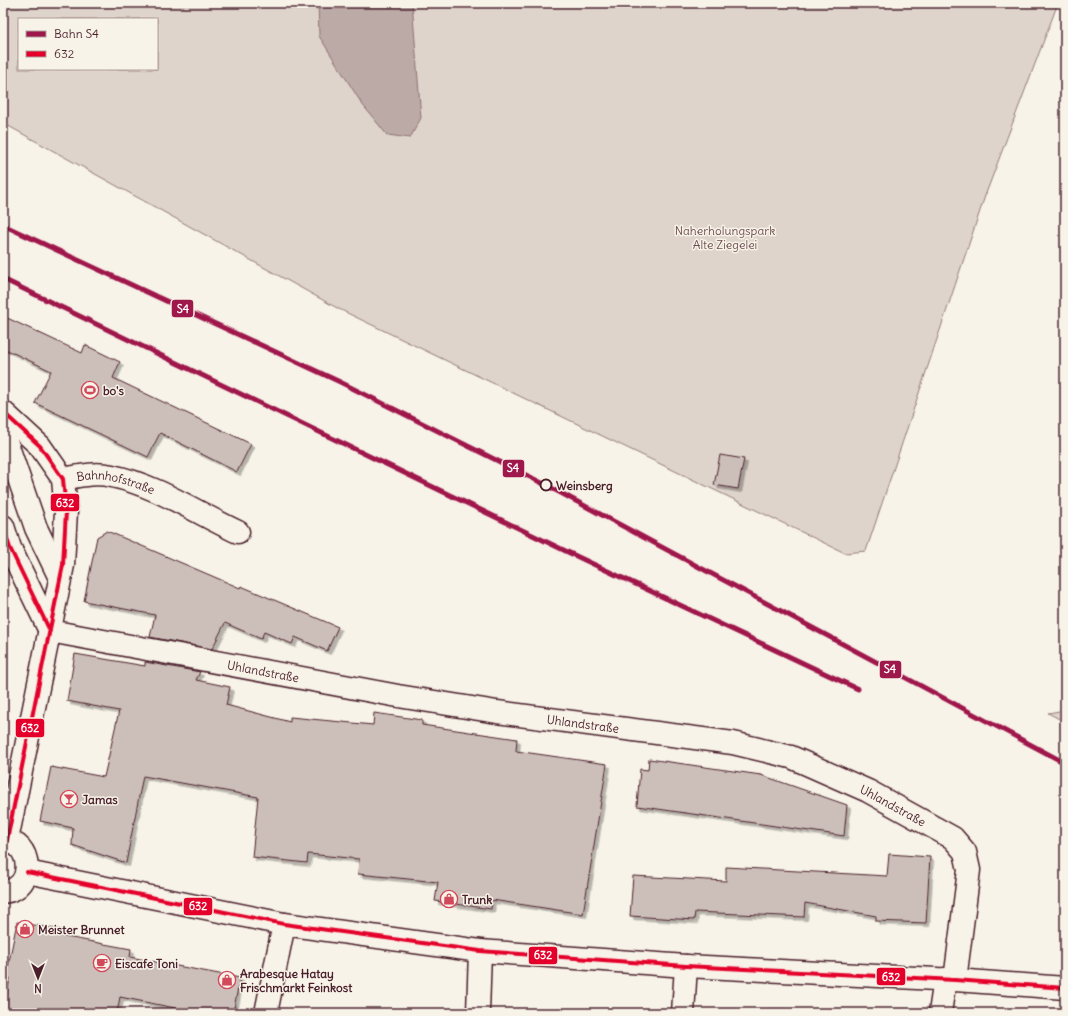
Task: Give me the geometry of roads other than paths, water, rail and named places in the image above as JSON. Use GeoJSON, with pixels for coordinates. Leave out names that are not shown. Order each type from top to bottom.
{"type":"FeatureCollection","features":[{"type":"Feature","properties":{"kind":"street"},"geometry":{"type":"LineString","coordinates":[[3,412],[40,446],[63,479]]}},
{"type":"Feature","properties":{"kind":"street"},"geometry":{"type":"LineString","coordinates":[[3,432],[36,528],[60,578]]}},
{"type":"Feature","properties":{"kind":"street","name":"Bahnhofstraße"},"geometry":{"type":"LineString","coordinates":[[27,872],[26,858],[19,847],[5,841],[60,578],[66,511],[63,479],[89,474],[111,475],[145,487],[238,532]]}},
{"type":"Feature","properties":{"kind":"street"},"geometry":{"type":"LineString","coordinates":[[3,526],[10,548],[50,631]]}},
{"type":"Feature","properties":{"kind":"street","name":"Uhlandstraße"},"geometry":{"type":"LineString","coordinates":[[50,631],[398,696],[497,712],[733,743],[791,758],[868,791],[953,838],[965,852],[969,870],[950,980],[940,1013]]}},
{"type":"Feature","properties":{"kind":"street"},"geometry":{"type":"LineString","coordinates":[[3,892],[9,891],[21,884],[27,872],[284,924],[480,951],[686,966],[950,980],[1065,988]]}},
{"type":"Feature","properties":{"kind":"street"},"geometry":{"type":"LineString","coordinates":[[266,1013],[284,924]]}},
{"type":"Feature","properties":{"kind":"street"},"geometry":{"type":"LineString","coordinates":[[478,1013],[480,951]]}},
{"type":"Feature","properties":{"kind":"street"},"geometry":{"type":"LineString","coordinates":[[683,1013],[686,966]]}},
{"type":"Feature","properties":{"kind":"rail line","name":"S4"},"geometry":{"type":"LineString","coordinates":[[3,225],[340,382],[544,484],[1065,763]]}},
{"type":"Feature","properties":{"kind":"rail line","name":"S4"},"geometry":{"type":"LineString","coordinates":[[3,279],[576,556],[858,689]]}},
{"type":"Feature","properties":{"kind":"place","name":"bo's"},"geometry":{"type":"Point","coordinates":[90,390]}},
{"type":"Feature","properties":{"kind":"place","name":"Weinsberg"},"geometry":{"type":"Point","coordinates":[546,485]}},
{"type":"Feature","properties":{"kind":"place","name":"Jamas"},"geometry":{"type":"Point","coordinates":[69,799]}},
{"type":"Feature","properties":{"kind":"place","name":"Trunk"},"geometry":{"type":"Point","coordinates":[449,899]}},
{"type":"Feature","properties":{"kind":"place","name":"Meister Brunnet"},"geometry":{"type":"Point","coordinates":[25,929]}},
{"type":"Feature","properties":{"kind":"place","name":"Eiscafe Toni"},"geometry":{"type":"Point","coordinates":[102,963]}},
{"type":"Feature","properties":{"kind":"place","name":"Arabesque Hatay Frischmarkt Feinkost"},"geometry":{"type":"Point","coordinates":[227,980]}},
{"type":"Feature","properties":{"kind":"park label","name":"Naherholungspark Alte Ziegelei"},"geometry":{"type":"Point","coordinates":[725,237]}}]}
